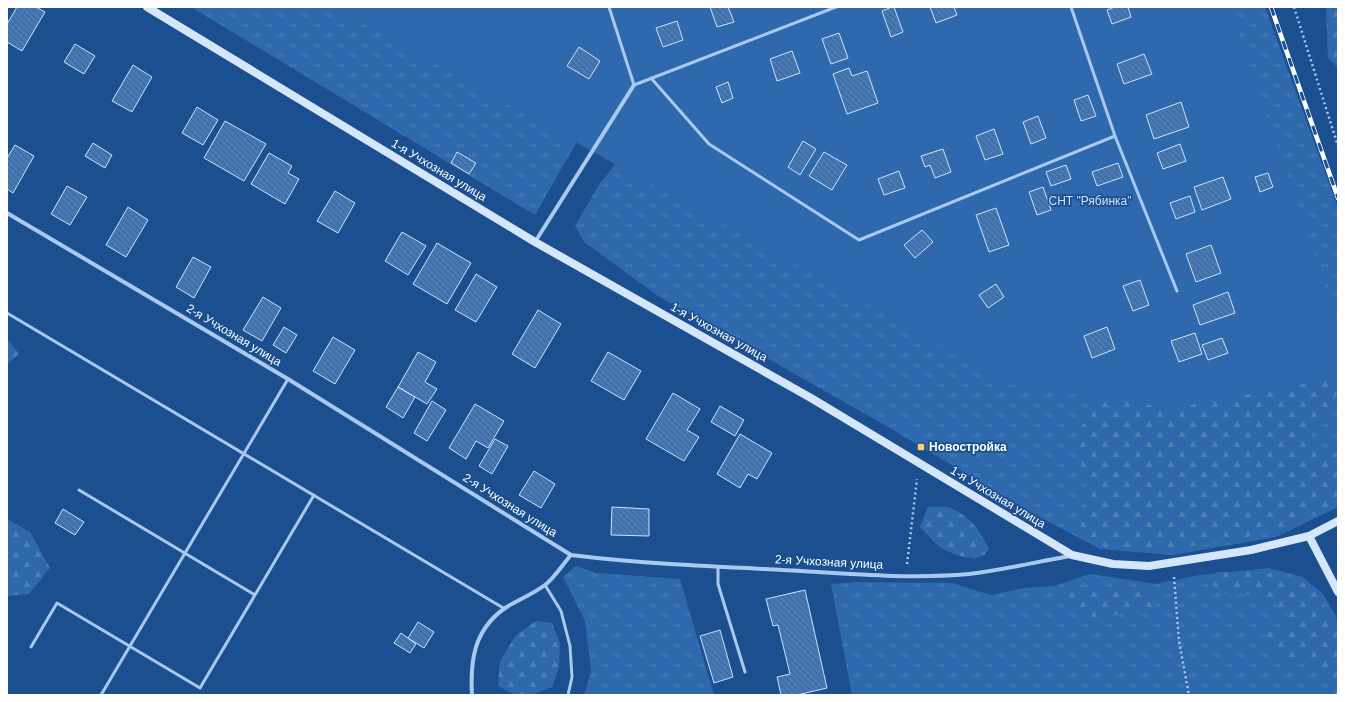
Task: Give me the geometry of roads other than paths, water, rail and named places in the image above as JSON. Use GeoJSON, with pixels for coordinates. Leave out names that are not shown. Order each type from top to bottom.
{"type":"FeatureCollection","features":[{"type":"Feature","properties":{"kind":"street","name":"1-я Учхозная улица"},"geometry":{"type":"LineString","coordinates":[[148,7],[534,242],[811,398],[1072,555],[1113,564],[1149,566],[1251,550],[1309,536],[1338,522]]}},
{"type":"Feature","properties":{"kind":"street"},"geometry":{"type":"LineString","coordinates":[[534,242],[634,85]]}},
{"type":"Feature","properties":{"kind":"street","name":"2-я Учхозная улица"},"geometry":{"type":"LineString","coordinates":[[7,213],[288,379],[571,555],[607,560],[718,567],[905,576],[969,574],[1072,555]]}},
{"type":"Feature","properties":{"kind":"street"},"geometry":{"type":"LineString","coordinates":[[1309,536],[1338,592]]}},
{"type":"Feature","properties":{"kind":"street"},"geometry":{"type":"LineString","coordinates":[[472,695],[471,674],[477,642],[487,623],[505,609],[545,585],[571,555]]}},
{"type":"Feature","properties":{"kind":"lane"},"geometry":{"type":"LineString","coordinates":[[609,7],[634,85],[836,7]]}},
{"type":"Feature","properties":{"kind":"lane"},"geometry":{"type":"LineString","coordinates":[[1071,7],[1116,136],[1177,291]]}},
{"type":"Feature","properties":{"kind":"lane"},"geometry":{"type":"LineString","coordinates":[[651,78],[709,144],[859,240],[1116,136]]}},
{"type":"Feature","properties":{"kind":"lane"},"geometry":{"type":"LineString","coordinates":[[7,313],[505,609]]}},
{"type":"Feature","properties":{"kind":"lane"},"geometry":{"type":"LineString","coordinates":[[101,695],[288,379]]}},
{"type":"Feature","properties":{"kind":"lane"},"geometry":{"type":"LineString","coordinates":[[79,490],[255,595]]}},
{"type":"Feature","properties":{"kind":"lane"},"geometry":{"type":"LineString","coordinates":[[31,647],[57,603],[200,688],[314,495]]}},
{"type":"Feature","properties":{"kind":"lane"},"geometry":{"type":"LineString","coordinates":[[718,567],[718,584],[745,672]]}},
{"type":"Feature","properties":{"kind":"lane"},"geometry":{"type":"LineString","coordinates":[[545,585],[560,610],[570,646],[572,677],[568,695]]}},
{"type":"Feature","properties":{"kind":"railway"},"geometry":{"type":"LineString","coordinates":[[1271,7],[1338,198]]}},
{"type":"Feature","properties":{"kind":"place","name":"Новостройка"},"geometry":{"type":"Point","coordinates":[921,447]}},
{"type":"Feature","properties":{"kind":"park label","name":"СНТ \"Рябинка\""},"geometry":{"type":"Point","coordinates":[1090,201]}}]}
